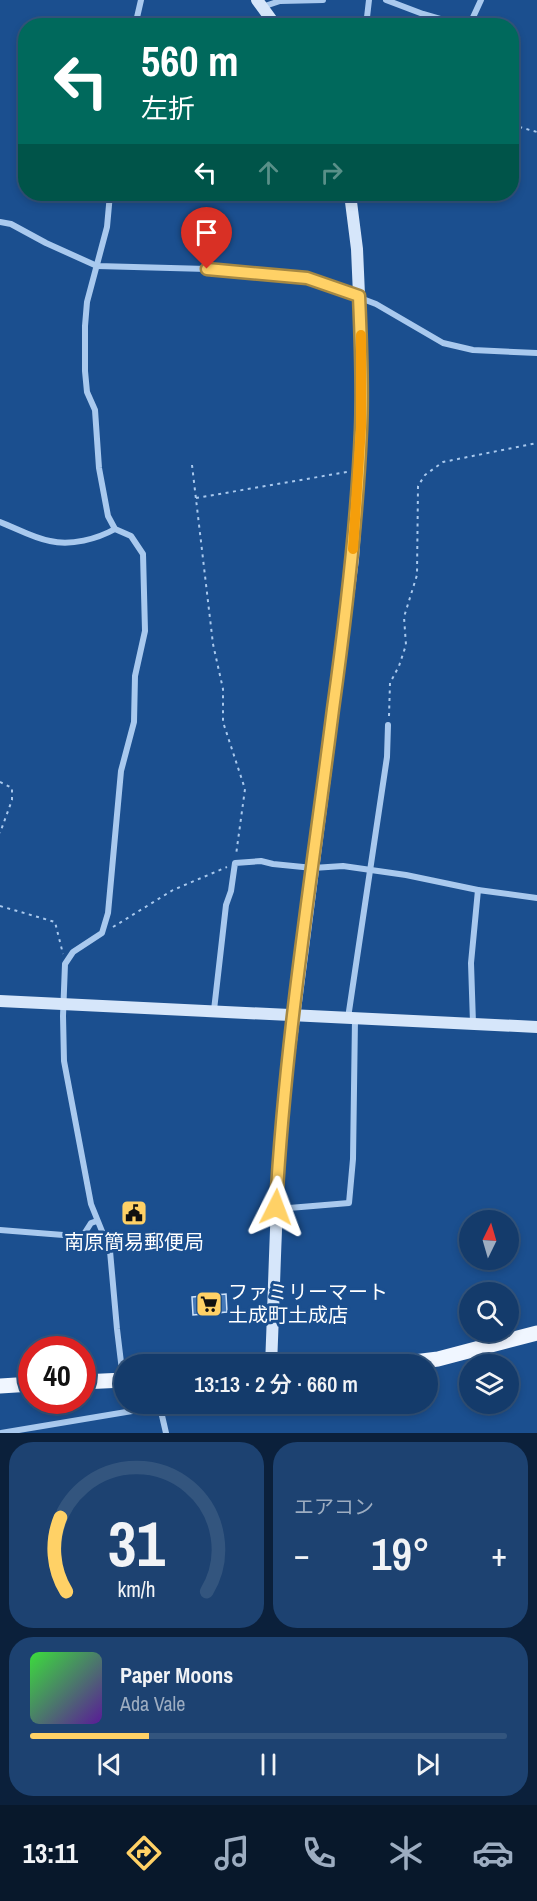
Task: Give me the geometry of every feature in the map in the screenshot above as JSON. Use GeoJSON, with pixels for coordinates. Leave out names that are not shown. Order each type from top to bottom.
{"type":"FeatureCollection","features":[{"type":"Feature","properties":{"kind":"main road"},"geometry":{"type":"LineString","coordinates":[[438,1359],[537,1333]]}},
{"type":"Feature","properties":{"kind":"main road"},"geometry":{"type":"LineString","coordinates":[[96,1381],[114,1380]]}},
{"type":"Feature","properties":{"kind":"main road"},"geometry":{"type":"LineString","coordinates":[[0,1386],[18,1385]]}},
{"type":"Feature","properties":{"kind":"street"},"geometry":{"type":"LineString","coordinates":[[137,18],[141,0]]}},
{"type":"Feature","properties":{"kind":"street"},"geometry":{"type":"LineString","coordinates":[[259,3],[322,0]]}},
{"type":"Feature","properties":{"kind":"street"},"geometry":{"type":"LineString","coordinates":[[367,18],[369,0]]}},
{"type":"Feature","properties":{"kind":"street"},"geometry":{"type":"LineString","coordinates":[[386,0],[437,18]]}},
{"type":"Feature","properties":{"kind":"street"},"geometry":{"type":"LineString","coordinates":[[473,18],[481,0]]}},
{"type":"Feature","properties":{"kind":"street"},"geometry":{"type":"LineString","coordinates":[[259,3],[270,18]]}},
{"type":"Feature","properties":{"kind":"street"},"geometry":{"type":"LineString","coordinates":[[109,201],[107,227],[87,302],[85,371],[87,392],[95,410],[99,468],[108,516],[115,529],[131,536],[143,554],[146,631],[135,676],[134,722],[121,771],[108,913],[102,933],[74,952],[65,964],[64,1061],[91,1204],[110,1251],[120,1354]]}},
{"type":"Feature","properties":{"kind":"street"},"geometry":{"type":"LineString","coordinates":[[271,1354],[278,1150],[352,559],[359,470],[362,374],[357,249],[351,201]]}},
{"type":"Feature","properties":{"kind":"street"},"geometry":{"type":"LineString","coordinates":[[0,222],[11,224],[97,266],[207,269],[307,278],[376,304],[444,344],[473,350],[537,353]]}},
{"type":"Feature","properties":{"kind":"street"},"geometry":{"type":"LineString","coordinates":[[0,522],[49,541],[71,542],[105,535],[115,529]]}},
{"type":"Feature","properties":{"kind":"street"},"geometry":{"type":"LineString","coordinates":[[276,1207],[349,1203],[353,1160],[351,1019],[369,869],[387,757],[388,725]]}},
{"type":"Feature","properties":{"kind":"street"},"geometry":{"type":"LineString","coordinates":[[214,1010],[226,905],[231,891],[235,863],[261,861],[313,868],[343,866],[369,869],[478,890],[537,898]]}},
{"type":"Feature","properties":{"kind":"street"},"geometry":{"type":"LineString","coordinates":[[473,1023],[471,963],[478,890]]}},
{"type":"Feature","properties":{"kind":"street"},"geometry":{"type":"LineString","coordinates":[[0,1002],[214,1010],[293,1016],[537,1027]]}},
{"type":"Feature","properties":{"kind":"street"},"geometry":{"type":"LineString","coordinates":[[0,1230],[76,1236],[84,1234],[92,1223],[98,1221]]}},
{"type":"Feature","properties":{"kind":"street"},"geometry":{"type":"LineString","coordinates":[[1,1433],[117,1414]]}},
{"type":"Feature","properties":{"kind":"street"},"geometry":{"type":"LineString","coordinates":[[162,1414],[166,1433]]}},
{"type":"Feature","properties":{"kind":"path"},"geometry":{"type":"LineString","coordinates":[[519,127],[537,132]]}},
{"type":"Feature","properties":{"kind":"path"},"geometry":{"type":"LineString","coordinates":[[388,725],[390,683],[406,645],[404,617],[417,575],[418,486],[425,475],[442,462],[537,443]]}},
{"type":"Feature","properties":{"kind":"path"},"geometry":{"type":"LineString","coordinates":[[102,933],[173,891],[235,863],[245,789],[224,722],[223,689],[213,644],[192,465]]}},
{"type":"Feature","properties":{"kind":"path"},"geometry":{"type":"LineString","coordinates":[[196,498],[359,470]]}},
{"type":"Feature","properties":{"kind":"path"},"geometry":{"type":"LineString","coordinates":[[0,782],[12,788],[12,800],[0,833]]}},
{"type":"Feature","properties":{"kind":"path"},"geometry":{"type":"LineString","coordinates":[[0,906],[55,922],[65,964]]}},
{"type":"Feature","properties":{"kind":"building","name":"ファミリーマート 土成町土成店"},"geometry":{"type":"Polygon","coordinates":[[[226,1294],[227,1312],[193,1315],[192,1297],[226,1294]]]}},
{"type":"Feature","properties":{"kind":"slow traffic"},"geometry":{"type":"LineString","coordinates":[[353,549],[361,427],[361,335]]}},
{"type":"Feature","properties":{"kind":"place","name":"南原簡易郵便局"},"geometry":{"type":"Point","coordinates":[134,1213]}},
{"type":"Feature","properties":{"kind":"place","name":"ファミリーマート 土成町土成店"},"geometry":{"type":"Point","coordinates":[209,1304]}},
{"type":"Feature","properties":{"kind":"route"},"geometry":{"type":"LineString","coordinates":[[207,269],[307,278],[359,296],[362,364],[361,427],[352,559],[293,1016],[278,1150],[276,1207]]}}]}
